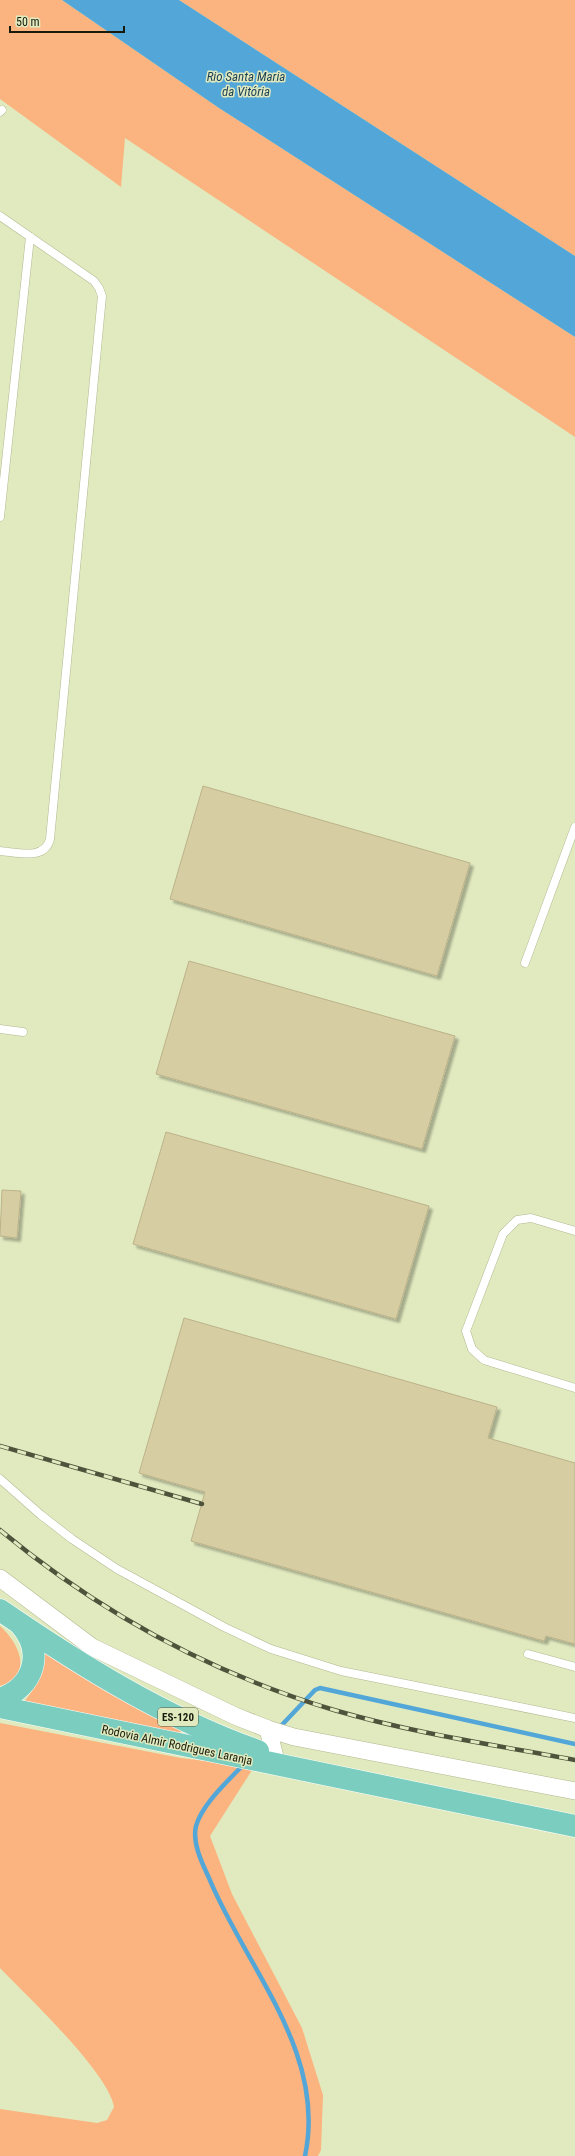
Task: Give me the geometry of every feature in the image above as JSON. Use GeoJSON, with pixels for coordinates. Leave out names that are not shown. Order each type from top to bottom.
{"type":"FeatureCollection","features":[{"type":"Feature","properties":{"kind":"main road"},"geometry":{"type":"LineString","coordinates":[[0,1699],[11,1695],[23,1686],[30,1674],[34,1660],[33,1645],[26,1632],[8,1615]]}},
{"type":"Feature","properties":{"kind":"main road","name":"Rodovia Almir Rodrigues Laranja"},"geometry":{"type":"LineString","coordinates":[[8,1615],[138,1697],[206,1730],[274,1756],[354,1782]]}},
{"type":"Feature","properties":{"kind":"main road","name":"Rodovia Almir Rodrigues Laranja"},"geometry":{"type":"LineString","coordinates":[[0,1707],[354,1782],[575,1826]]}},
{"type":"Feature","properties":{"kind":"street"},"geometry":{"type":"LineString","coordinates":[[0,1578],[92,1647],[235,1716],[268,1729],[302,1738],[575,1791]]}},
{"type":"Feature","properties":{"kind":"street"},"geometry":{"type":"LineString","coordinates":[[268,1729],[274,1756]]}},
{"type":"Feature","properties":{"kind":"lane"},"geometry":{"type":"LineString","coordinates":[[0,216],[94,281],[102,296],[50,839],[45,849],[35,854],[0,851]]}},
{"type":"Feature","properties":{"kind":"lane"},"geometry":{"type":"LineString","coordinates":[[0,517],[30,237]]}},
{"type":"Feature","properties":{"kind":"lane"},"geometry":{"type":"LineString","coordinates":[[525,963],[575,827]]}},
{"type":"Feature","properties":{"kind":"lane"},"geometry":{"type":"LineString","coordinates":[[0,1029],[23,1032]]}},
{"type":"Feature","properties":{"kind":"lane"},"geometry":{"type":"LineString","coordinates":[[575,1231],[531,1218],[517,1220],[504,1234],[466,1331],[472,1349],[484,1360],[575,1388]]}},
{"type":"Feature","properties":{"kind":"lane"},"geometry":{"type":"LineString","coordinates":[[0,1479],[47,1520],[117,1569],[224,1627],[271,1649],[341,1671],[575,1718]]}},
{"type":"Feature","properties":{"kind":"lane"},"geometry":{"type":"LineString","coordinates":[[528,1654],[575,1667]]}},
{"type":"Feature","properties":{"kind":"shaded area"},"geometry":{"type":"Polygon","coordinates":[[[0,0],[62,0],[219,108],[575,337],[575,437],[125,138],[121,187],[0,99],[0,0]]]}},
{"type":"Feature","properties":{"kind":"shaded area"},"geometry":{"type":"Polygon","coordinates":[[[179,0],[575,0],[575,256],[179,0]]]}},
{"type":"Feature","properties":{"kind":"shaded area"},"geometry":{"type":"Polygon","coordinates":[[[0,1626],[13,1641],[20,1658],[20,1667],[17,1674],[11,1681],[0,1686],[0,1626]]]}},
{"type":"Feature","properties":{"kind":"shaded area"},"geometry":{"type":"Polygon","coordinates":[[[44,1649],[182,1730],[179,1734],[24,1702],[37,1683],[43,1665],[44,1649]]]}},
{"type":"Feature","properties":{"kind":"shaded area"},"geometry":{"type":"Polygon","coordinates":[[[0,1723],[181,1758],[254,1767],[210,1836],[232,1894],[302,2028],[323,2095],[321,2150],[318,2156],[0,2156],[0,2109],[97,2123],[107,2120],[114,2107],[109,2092],[83,2055],[0,1968],[0,1723]]]}},
{"type":"Feature","properties":{"kind":"water","name":"Rio Santa Maria da Vitória"},"geometry":{"type":"Polygon","coordinates":[[[62,0],[179,0],[575,256],[575,337],[219,108],[62,0]]]}},
{"type":"Feature","properties":{"kind":"building"},"geometry":{"type":"Polygon","coordinates":[[[203,786],[470,863],[437,976],[170,899],[203,786]]]}},
{"type":"Feature","properties":{"kind":"building"},"geometry":{"type":"Polygon","coordinates":[[[189,961],[455,1036],[422,1149],[156,1074],[189,961]]]}},
{"type":"Feature","properties":{"kind":"building"},"geometry":{"type":"Polygon","coordinates":[[[166,1132],[429,1206],[396,1319],[133,1244],[166,1132]]]}},
{"type":"Feature","properties":{"kind":"building"},"geometry":{"type":"Polygon","coordinates":[[[2,1190],[21,1191],[17,1238],[0,1236],[2,1190]]]}},
{"type":"Feature","properties":{"kind":"building"},"geometry":{"type":"Polygon","coordinates":[[[184,1318],[497,1407],[488,1438],[575,1463],[575,1644],[546,1636],[544,1641],[191,1541],[205,1492],[139,1473],[184,1318]]]}},
{"type":"Feature","properties":{"kind":"waterway"},"geometry":{"type":"LineString","coordinates":[[279,1728],[315,1690],[320,1688],[575,1744]]}},
{"type":"Feature","properties":{"kind":"waterway"},"geometry":{"type":"LineString","coordinates":[[244,1764],[204,1809],[196,1826],[195,1839],[201,1859],[225,1912],[279,2012],[294,2046],[304,2081],[309,2118],[305,2156]]}},
{"type":"Feature","properties":{"kind":"railway"},"geometry":{"type":"LineString","coordinates":[[0,1446],[202,1504]]}},
{"type":"Feature","properties":{"kind":"railway"},"geometry":{"type":"LineString","coordinates":[[0,1530],[77,1588],[116,1613],[158,1637],[243,1678],[288,1695],[363,1718],[454,1738],[575,1760]]}}]}
